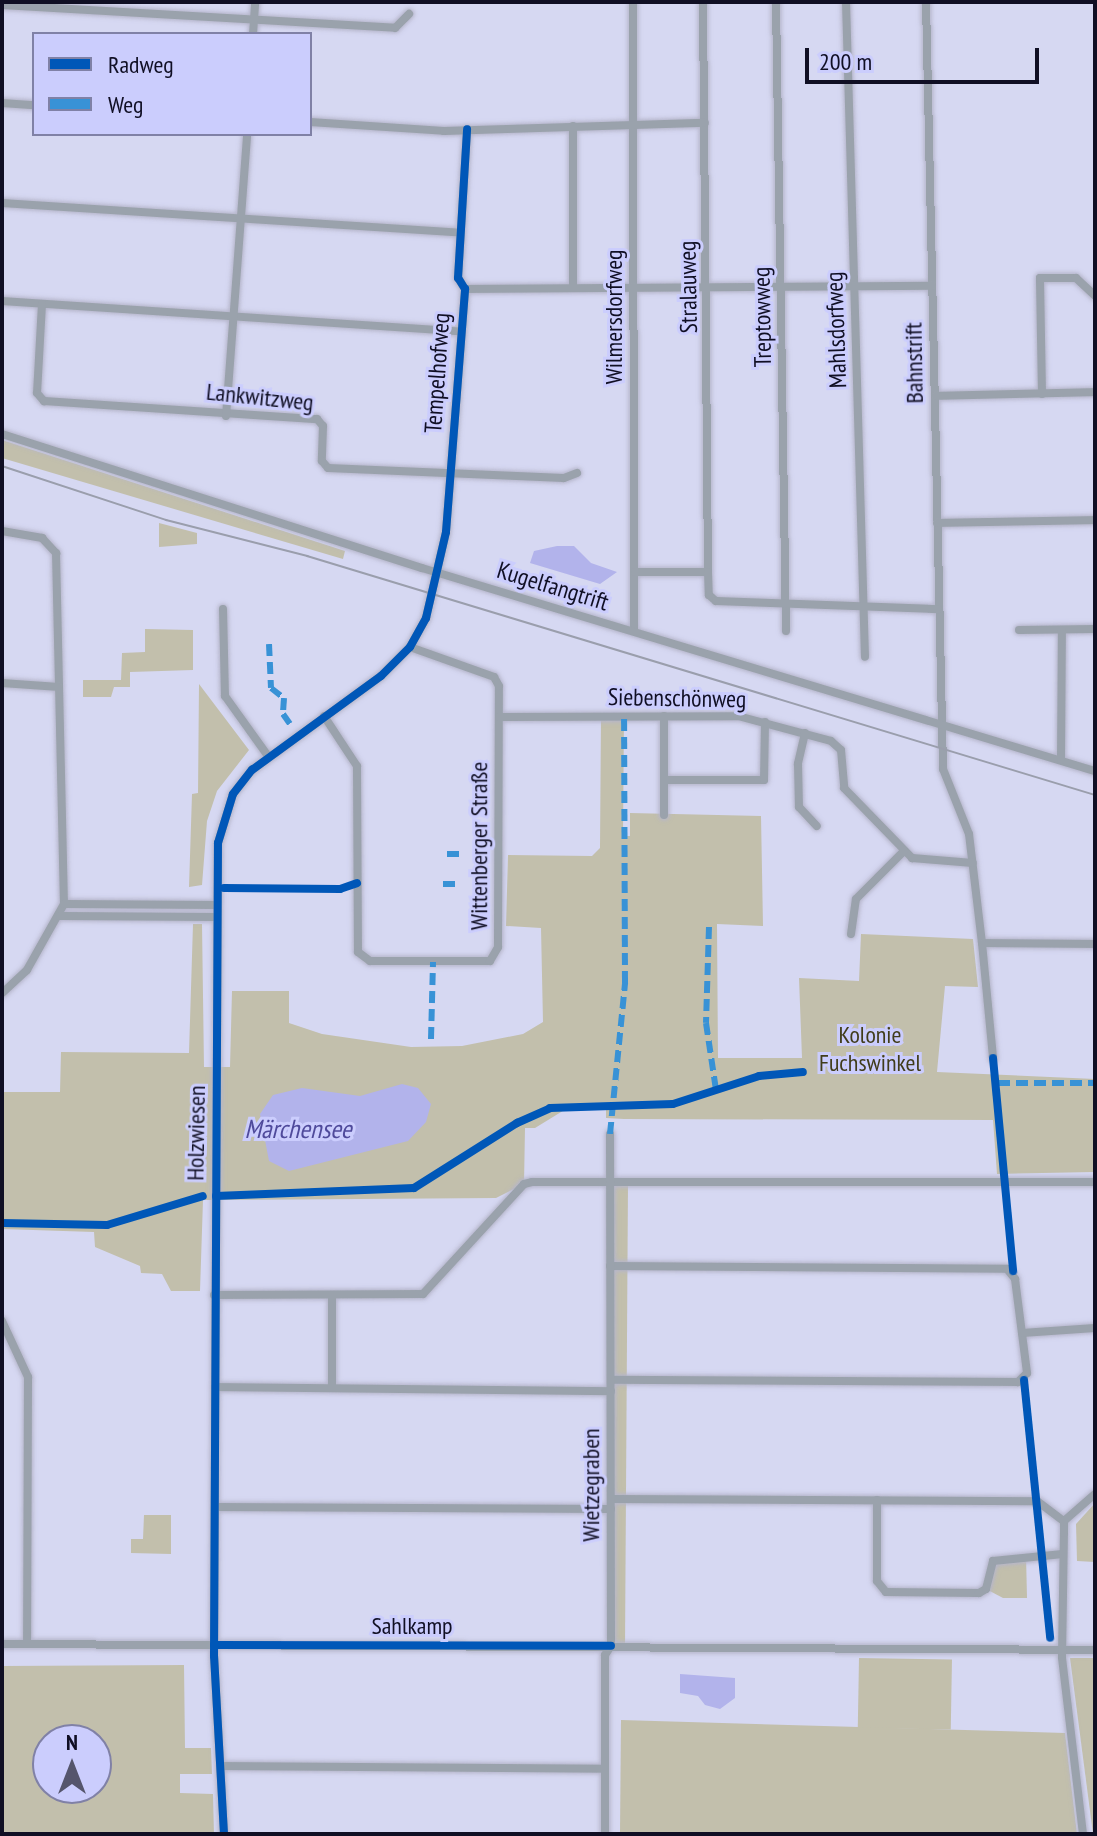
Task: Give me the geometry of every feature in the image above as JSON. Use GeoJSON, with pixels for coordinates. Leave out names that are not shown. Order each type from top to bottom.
{"type":"FeatureCollection","features":[{"type":"Feature","properties":{"kind":"street"},"geometry":{"type":"LineString","coordinates":[[253,32],[255,2]]}},
{"type":"Feature","properties":{"kind":"street","name":"Wilmersdorfweg"},"geometry":{"type":"LineString","coordinates":[[633,2],[634,631]]}},
{"type":"Feature","properties":{"kind":"street","name":"Stralauweg"},"geometry":{"type":"LineString","coordinates":[[703,2],[708,288],[708,572]]}},
{"type":"Feature","properties":{"kind":"street","name":"Treptowweg"},"geometry":{"type":"LineString","coordinates":[[776,2],[786,631]]}},
{"type":"Feature","properties":{"kind":"street","name":"Mahlsdorfweg"},"geometry":{"type":"LineString","coordinates":[[846,2],[865,657]]}},
{"type":"Feature","properties":{"kind":"street","name":"Bahnstrift"},"geometry":{"type":"LineString","coordinates":[[926,2],[943,769],[969,834],[993,1058]]}},
{"type":"Feature","properties":{"kind":"street"},"geometry":{"type":"LineString","coordinates":[[2,5],[395,28],[409,14]]}},
{"type":"Feature","properties":{"kind":"street"},"geometry":{"type":"LineString","coordinates":[[2,103],[32,105]]}},
{"type":"Feature","properties":{"kind":"street"},"geometry":{"type":"LineString","coordinates":[[312,122],[467,129],[705,123]]}},
{"type":"Feature","properties":{"kind":"street"},"geometry":{"type":"LineString","coordinates":[[573,126],[573,287]]}},
{"type":"Feature","properties":{"kind":"street","name":"Tempelhofweg"},"geometry":{"type":"LineString","coordinates":[[439,573],[465,289],[458,278],[467,129]]}},
{"type":"Feature","properties":{"kind":"street"},"geometry":{"type":"LineString","coordinates":[[226,414],[247,136]]}},
{"type":"Feature","properties":{"kind":"street"},"geometry":{"type":"LineString","coordinates":[[2,203],[460,233]]}},
{"type":"Feature","properties":{"kind":"street"},"geometry":{"type":"LineString","coordinates":[[1042,394],[1040,278],[1076,278],[1095,296]]}},
{"type":"Feature","properties":{"kind":"street"},"geometry":{"type":"LineString","coordinates":[[465,289],[932,286]]}},
{"type":"Feature","properties":{"kind":"street"},"geometry":{"type":"LineString","coordinates":[[2,301],[459,331]]}},
{"type":"Feature","properties":{"kind":"street","name":"Lankwitzweg"},"geometry":{"type":"LineString","coordinates":[[42,304],[37,393],[44,401],[321,420],[322,461],[328,468],[564,478],[577,473]]}},
{"type":"Feature","properties":{"kind":"street"},"geometry":{"type":"LineString","coordinates":[[935,396],[1095,392]]}},
{"type":"Feature","properties":{"kind":"street","name":"Kugelfangtrift"},"geometry":{"type":"LineString","coordinates":[[2,434],[439,573],[1095,771]]}},
{"type":"Feature","properties":{"kind":"street"},"geometry":{"type":"LineString","coordinates":[[937,523],[1095,520]]}},
{"type":"Feature","properties":{"kind":"street"},"geometry":{"type":"LineString","coordinates":[[2,531],[42,538],[56,553],[64,904],[27,970],[2,993]]}},
{"type":"Feature","properties":{"kind":"street"},"geometry":{"type":"LineString","coordinates":[[635,572],[708,572],[711,599],[938,609]]}},
{"type":"Feature","properties":{"kind":"street","name":"Holzwiesen"},"geometry":{"type":"LineString","coordinates":[[224,1834],[214,1645],[218,843],[225,812],[243,780],[268,756],[381,676],[410,647],[426,618],[439,573]]}},
{"type":"Feature","properties":{"kind":"street"},"geometry":{"type":"LineString","coordinates":[[223,609],[225,696],[268,756]]}},
{"type":"Feature","properties":{"kind":"street"},"geometry":{"type":"LineString","coordinates":[[1019,630],[1095,629]]}},
{"type":"Feature","properties":{"kind":"street"},"geometry":{"type":"LineString","coordinates":[[1061,760],[1062,630]]}},
{"type":"Feature","properties":{"kind":"street","name":"Wittenberger Straße"},"geometry":{"type":"LineString","coordinates":[[324,716],[357,766],[358,952],[370,961],[490,961],[498,947],[499,686],[494,677],[410,647]]}},
{"type":"Feature","properties":{"kind":"street"},"geometry":{"type":"LineString","coordinates":[[2,683],[59,687]]}},
{"type":"Feature","properties":{"kind":"street"},"geometry":{"type":"LineString","coordinates":[[664,716],[664,815]]}},
{"type":"Feature","properties":{"kind":"street","name":"Siebenschönweg"},"geometry":{"type":"LineString","coordinates":[[499,717],[738,716],[837,743],[844,788],[904,851]]}},
{"type":"Feature","properties":{"kind":"street"},"geometry":{"type":"LineString","coordinates":[[664,780],[764,780],[765,722]]}},
{"type":"Feature","properties":{"kind":"street"},"geometry":{"type":"LineString","coordinates":[[805,733],[798,764],[799,807],[817,826]]}},
{"type":"Feature","properties":{"kind":"street"},"geometry":{"type":"LineString","coordinates":[[851,934],[856,899],[904,851],[919,860],[973,863]]}},
{"type":"Feature","properties":{"kind":"street"},"geometry":{"type":"LineString","coordinates":[[64,904],[217,905]]}},
{"type":"Feature","properties":{"kind":"street"},"geometry":{"type":"LineString","coordinates":[[60,916],[217,917]]}},
{"type":"Feature","properties":{"kind":"street"},"geometry":{"type":"LineString","coordinates":[[982,943],[1095,944]]}},
{"type":"Feature","properties":{"kind":"street","name":"Wietzegraben"},"geometry":{"type":"LineString","coordinates":[[605,1834],[605,1655],[611,1646],[610,1134]]}},
{"type":"Feature","properties":{"kind":"street"},"geometry":{"type":"LineString","coordinates":[[214,1295],[423,1294],[524,1184],[1095,1182]]}},
{"type":"Feature","properties":{"kind":"street"},"geometry":{"type":"LineString","coordinates":[[610,1266],[1013,1271],[1022,1333],[1024,1380],[611,1380]]}},
{"type":"Feature","properties":{"kind":"street"},"geometry":{"type":"LineString","coordinates":[[332,1295],[332,1387]]}},
{"type":"Feature","properties":{"kind":"street"},"geometry":{"type":"LineString","coordinates":[[2,1321],[28,1377],[27,1644]]}},
{"type":"Feature","properties":{"kind":"street"},"geometry":{"type":"LineString","coordinates":[[1022,1333],[1095,1328]]}},
{"type":"Feature","properties":{"kind":"street"},"geometry":{"type":"LineString","coordinates":[[215,1387],[611,1391]]}},
{"type":"Feature","properties":{"kind":"street"},"geometry":{"type":"LineString","coordinates":[[1083,1834],[1062,1649],[1064,1521],[1095,1494]]}},
{"type":"Feature","properties":{"kind":"street"},"geometry":{"type":"LineString","coordinates":[[877,1500],[877,1581],[886,1592],[979,1593],[986,1589],[993,1561],[1063,1554]]}},
{"type":"Feature","properties":{"kind":"street"},"geometry":{"type":"LineString","coordinates":[[215,1507],[1037,1501],[1064,1521]]}},
{"type":"Feature","properties":{"kind":"street","name":"Sahlkamp"},"geometry":{"type":"LineString","coordinates":[[2,1644],[1095,1650]]}},
{"type":"Feature","properties":{"kind":"street"},"geometry":{"type":"LineString","coordinates":[[221,1766],[605,1769]]}},
{"type":"Feature","properties":{"kind":"green space"},"geometry":{"type":"Polygon","coordinates":[[[2,440],[345,551],[343,559],[2,458],[2,440]]]}},
{"type":"Feature","properties":{"kind":"green space"},"geometry":{"type":"Polygon","coordinates":[[[159,523],[197,533],[197,544],[159,547],[159,523]]]}},
{"type":"Feature","properties":{"kind":"green space"},"geometry":{"type":"Polygon","coordinates":[[[145,629],[193,630],[193,670],[130,672],[130,687],[114,687],[111,697],[83,697],[83,680],[121,680],[122,653],[145,652],[145,629]]]}},
{"type":"Feature","properties":{"kind":"green space"},"geometry":{"type":"Polygon","coordinates":[[[199,684],[249,750],[217,791],[207,821],[202,885],[189,887],[192,794],[198,793],[199,684]]]}},
{"type":"Feature","properties":{"kind":"green space","name":"Kolonie Fuchswinkel"},"geometry":{"type":"Polygon","coordinates":[[[601,716],[624,716],[623,836],[630,836],[630,813],[761,816],[763,926],[717,924],[718,1058],[802,1058],[799,978],[859,981],[861,934],[973,939],[978,987],[945,986],[937,1072],[1095,1079],[1095,1172],[997,1174],[993,1120],[624,1119],[606,1118],[606,1109],[566,1109],[535,1128],[525,1128],[524,1184],[496,1198],[203,1200],[200,1291],[171,1291],[162,1274],[141,1273],[140,1266],[95,1247],[94,1232],[2,1229],[2,1092],[60,1092],[61,1052],[189,1053],[193,924],[202,924],[204,1067],[230,1067],[232,991],[289,991],[289,1023],[322,1034],[411,1047],[462,1046],[523,1034],[543,1022],[541,928],[506,926],[508,855],[592,856],[600,848],[601,716]]]}},
{"type":"Feature","properties":{"kind":"green space"},"geometry":{"type":"Polygon","coordinates":[[[610,1182],[628,1183],[625,1647],[611,1646],[610,1182]]]}},
{"type":"Feature","properties":{"kind":"green space"},"geometry":{"type":"Polygon","coordinates":[[[1095,1503],[1095,1562],[1077,1561],[1076,1524],[1095,1503]]]}},
{"type":"Feature","properties":{"kind":"green space"},"geometry":{"type":"Polygon","coordinates":[[[144,1515],[171,1515],[171,1554],[131,1553],[131,1539],[143,1539],[144,1515]]]}},
{"type":"Feature","properties":{"kind":"green space"},"geometry":{"type":"Polygon","coordinates":[[[1026,1555],[1027,1598],[1003,1598],[986,1589],[989,1565],[1026,1555]]]}},
{"type":"Feature","properties":{"kind":"green space"},"geometry":{"type":"Polygon","coordinates":[[[859,1658],[952,1660],[951,1730],[858,1728],[859,1658]]]}},
{"type":"Feature","properties":{"kind":"green space"},"geometry":{"type":"Polygon","coordinates":[[[1070,1658],[1095,1658],[1095,1834],[1093,1834],[1070,1658]]]}},
{"type":"Feature","properties":{"kind":"green space"},"geometry":{"type":"Polygon","coordinates":[[[184,1665],[185,1748],[211,1748],[212,1774],[180,1774],[180,1793],[213,1794],[214,1834],[2,1834],[2,1666],[184,1665]]]}},
{"type":"Feature","properties":{"kind":"green space"},"geometry":{"type":"Polygon","coordinates":[[[621,1720],[1065,1733],[1077,1834],[620,1834],[621,1720]]]}},
{"type":"Feature","properties":{"kind":"water"},"geometry":{"type":"Polygon","coordinates":[[[574,546],[591,563],[617,572],[600,584],[530,563],[534,551],[574,546]]]}},
{"type":"Feature","properties":{"kind":"water","name":"Märchensee"},"geometry":{"type":"Polygon","coordinates":[[[402,1084],[418,1088],[431,1104],[426,1122],[408,1141],[289,1171],[269,1161],[260,1114],[273,1095],[302,1088],[360,1096],[402,1084]]]}},
{"type":"Feature","properties":{"kind":"water"},"geometry":{"type":"Polygon","coordinates":[[[680,1674],[735,1678],[735,1698],[720,1709],[705,1705],[698,1696],[680,1693],[680,1674]]]}},
{"type":"Feature","properties":{"kind":"tram line"},"geometry":{"type":"LineString","coordinates":[[2,466],[166,520],[307,556],[1095,795]]}},
{"type":"Feature","properties":{"kind":"marked path"},"geometry":{"type":"LineString","coordinates":[[269,644],[271,688],[284,698],[283,714],[290,724]]}},
{"type":"Feature","properties":{"kind":"marked path"},"geometry":{"type":"LineString","coordinates":[[610,1134],[625,983],[624,716]]}},
{"type":"Feature","properties":{"kind":"marked path"},"geometry":{"type":"LineString","coordinates":[[447,854],[459,854]]}},
{"type":"Feature","properties":{"kind":"marked path"},"geometry":{"type":"LineString","coordinates":[[443,884],[456,884]]}},
{"type":"Feature","properties":{"kind":"marked path"},"geometry":{"type":"LineString","coordinates":[[709,927],[706,1023],[716,1090]]}},
{"type":"Feature","properties":{"kind":"marked path"},"geometry":{"type":"LineString","coordinates":[[431,1039],[433,962]]}},
{"type":"Feature","properties":{"kind":"marked path"},"geometry":{"type":"LineString","coordinates":[[998,1083],[1095,1083]]}},
{"type":"Feature","properties":{"kind":"cycle path"},"geometry":{"type":"LineString","coordinates":[[224,1834],[214,1656],[218,843],[233,794],[252,770],[381,676],[410,647],[426,618],[446,532],[465,289],[458,278],[467,129]]}},
{"type":"Feature","properties":{"kind":"cycle path"},"geometry":{"type":"LineString","coordinates":[[224,888],[340,889],[357,883]]}},
{"type":"Feature","properties":{"kind":"cycle path"},"geometry":{"type":"LineString","coordinates":[[993,1058],[1013,1271]]}},
{"type":"Feature","properties":{"kind":"cycle path"},"geometry":{"type":"LineString","coordinates":[[216,1196],[414,1188],[517,1123],[550,1108],[673,1104],[759,1076],[803,1072]]}},
{"type":"Feature","properties":{"kind":"cycle path"},"geometry":{"type":"LineString","coordinates":[[2,1223],[107,1225],[203,1196]]}},
{"type":"Feature","properties":{"kind":"cycle path"},"geometry":{"type":"LineString","coordinates":[[1024,1380],[1050,1638]]}},
{"type":"Feature","properties":{"kind":"cycle path"},"geometry":{"type":"LineString","coordinates":[[214,1645],[611,1646]]}}]}
